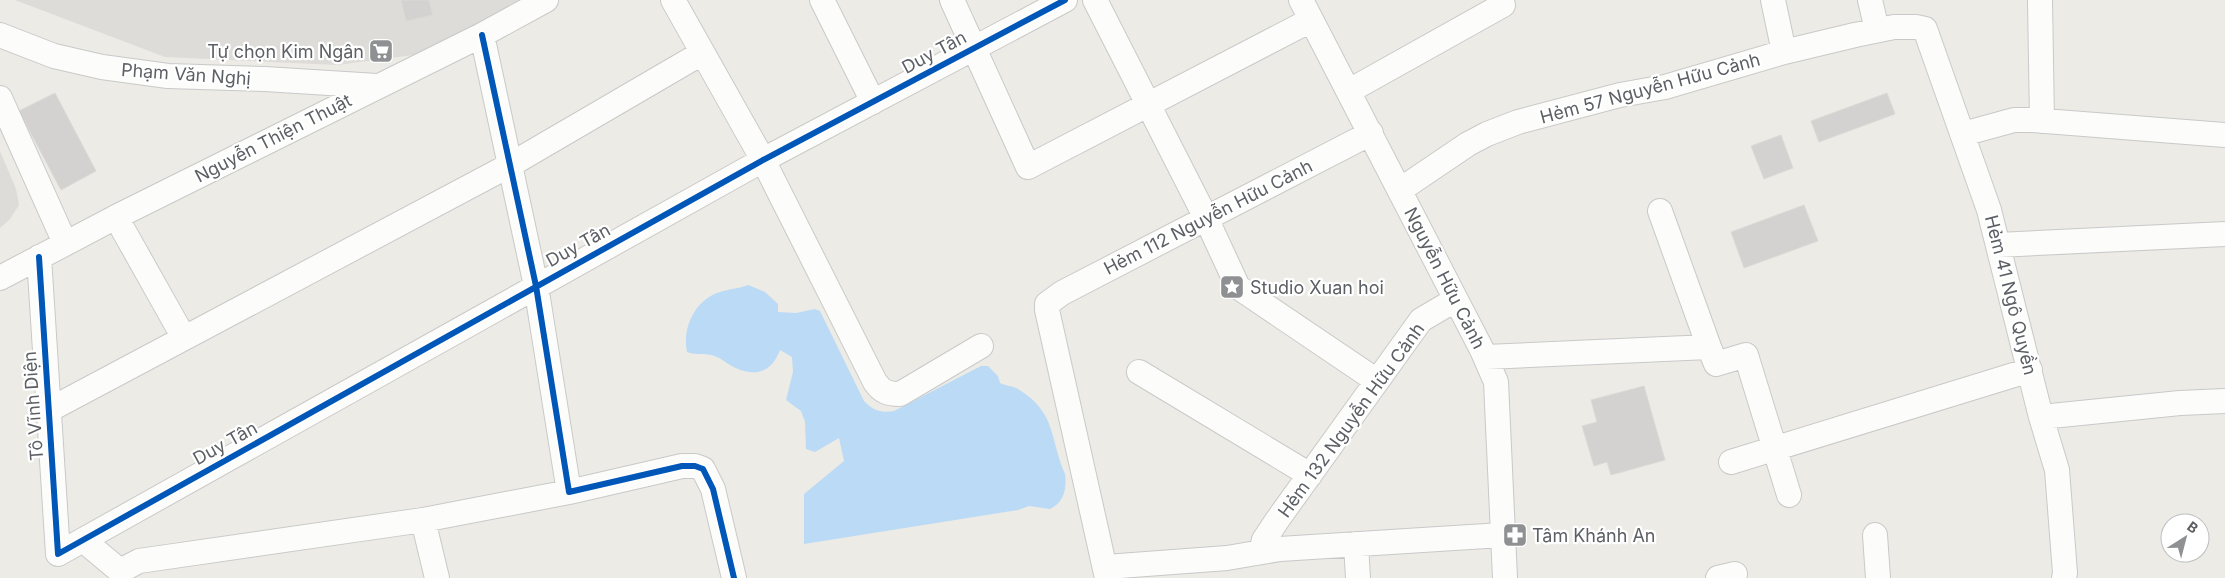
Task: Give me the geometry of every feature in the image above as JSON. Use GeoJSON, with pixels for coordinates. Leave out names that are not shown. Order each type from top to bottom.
{"type":"FeatureCollection","features":[{"type":"Feature","properties":{"kind":"street","name":"Nguyễn Thiện Thuật"},"geometry":{"type":"LineString","coordinates":[[0,278],[64,243],[482,35],[546,0]]}},
{"type":"Feature","properties":{"kind":"street"},"geometry":{"type":"LineString","coordinates":[[673,0],[763,160],[875,382],[881,390],[888,394],[900,394],[981,346]]}},
{"type":"Feature","properties":{"kind":"street"},"geometry":{"type":"LineString","coordinates":[[822,0],[873,102]]}},
{"type":"Feature","properties":{"kind":"street"},"geometry":{"type":"LineString","coordinates":[[952,0],[1028,167],[1148,104],[1306,10]]}},
{"type":"Feature","properties":{"kind":"street","name":"Duy Tân"},"geometry":{"type":"LineString","coordinates":[[58,554],[763,160],[1064,0]]}},
{"type":"Feature","properties":{"kind":"street"},"geometry":{"type":"LineString","coordinates":[[1095,0],[1206,218],[1238,287],[1377,381]]}},
{"type":"Feature","properties":{"kind":"street"},"geometry":{"type":"LineString","coordinates":[[1773,0],[1784,52]]}},
{"type":"Feature","properties":{"kind":"street"},"geometry":{"type":"LineString","coordinates":[[1870,0],[1877,30]]}},
{"type":"Feature","properties":{"kind":"street"},"geometry":{"type":"LineString","coordinates":[[2040,0],[2042,121]]}},
{"type":"Feature","properties":{"kind":"street"},"geometry":{"type":"LineString","coordinates":[[1349,91],[1503,4]]}},
{"type":"Feature","properties":{"kind":"street","name":"Nguyễn Hữu Cảnh"},"geometry":{"type":"LineString","coordinates":[[1306,10],[1486,357],[1496,382],[1505,578]]}},
{"type":"Feature","properties":{"kind":"street","name":"Hẻm 57 Nguyễn Hữu Cảnh"},"geometry":{"type":"LineString","coordinates":[[1400,190],[1468,144],[1510,125],[1620,95],[1665,87],[1784,52],[1877,30],[1916,26]]}},
{"type":"Feature","properties":{"kind":"street","name":"Hẻm 41 Ngô Quyền"},"geometry":{"type":"LineString","coordinates":[[1916,26],[1926,29],[1989,210],[2041,418],[2057,470],[2064,539],[2064,578]]}},
{"type":"Feature","properties":{"kind":"street","name":"Phạm Văn Nghị"},"geometry":{"type":"LineString","coordinates":[[0,35],[54,56],[102,67],[168,76],[265,79],[378,86]]}},
{"type":"Feature","properties":{"kind":"street"},"geometry":{"type":"LineString","coordinates":[[482,35],[536,286],[569,492]]}},
{"type":"Feature","properties":{"kind":"street"},"geometry":{"type":"LineString","coordinates":[[49,410],[510,165],[702,53]]}},
{"type":"Feature","properties":{"kind":"street"},"geometry":{"type":"LineString","coordinates":[[0,98],[64,243]]}},
{"type":"Feature","properties":{"kind":"street"},"geometry":{"type":"LineString","coordinates":[[1963,134],[2014,120],[2225,134]]}},
{"type":"Feature","properties":{"kind":"street","name":"Hẻm 112 Nguyễn Hữu Cảnh"},"geometry":{"type":"LineString","coordinates":[[1106,573],[1046,310],[1047,304],[1062,293],[1371,133]]}},
{"type":"Feature","properties":{"kind":"street"},"geometry":{"type":"LineString","coordinates":[[1660,211],[1708,347],[1716,364],[1746,355],[1789,495]]}},
{"type":"Feature","properties":{"kind":"street"},"geometry":{"type":"LineString","coordinates":[[116,217],[184,338]]}},
{"type":"Feature","properties":{"kind":"street"},"geometry":{"type":"LineString","coordinates":[[1998,245],[2225,234]]}},
{"type":"Feature","properties":{"kind":"street","name":"Tô Vĩnh Diện"},"geometry":{"type":"LineString","coordinates":[[39,257],[58,554]]}},
{"type":"Feature","properties":{"kind":"street","name":"Hẻm 132 Nguyễn Hữu Cảnh"},"geometry":{"type":"LineString","coordinates":[[1261,552],[1264,540],[1421,320],[1455,300]]}},
{"type":"Feature","properties":{"kind":"street"},"geometry":{"type":"LineString","coordinates":[[1486,357],[1708,347]]}},
{"type":"Feature","properties":{"kind":"street"},"geometry":{"type":"LineString","coordinates":[[1731,462],[2030,370]]}},
{"type":"Feature","properties":{"kind":"street"},"geometry":{"type":"LineString","coordinates":[[1139,372],[1310,475]]}},
{"type":"Feature","properties":{"kind":"street"},"geometry":{"type":"LineString","coordinates":[[2041,418],[2180,403],[2225,401]]}},
{"type":"Feature","properties":{"kind":"street"},"geometry":{"type":"LineString","coordinates":[[83,540],[120,571],[139,561],[423,520],[569,492],[682,466],[695,466],[703,469],[713,489],[734,578]]}},
{"type":"Feature","properties":{"kind":"street"},"geometry":{"type":"LineString","coordinates":[[423,520],[437,578]]}},
{"type":"Feature","properties":{"kind":"street"},"geometry":{"type":"LineString","coordinates":[[1106,573],[1228,568],[1261,552],[1280,549],[1502,535]]}},
{"type":"Feature","properties":{"kind":"street"},"geometry":{"type":"LineString","coordinates":[[1875,536],[1878,578]]}},
{"type":"Feature","properties":{"kind":"street"},"geometry":{"type":"LineString","coordinates":[[1356,544],[1358,578]]}},
{"type":"Feature","properties":{"kind":"shaded area"},"geometry":{"type":"Polygon","coordinates":[[[15,0],[526,0],[429,53],[337,65],[165,57],[15,0]]]}},
{"type":"Feature","properties":{"kind":"shaded area"},"geometry":{"type":"Polygon","coordinates":[[[0,151],[16,189],[19,205],[10,219],[0,228],[0,151]]]}},
{"type":"Feature","properties":{"kind":"water"},"geometry":{"type":"Polygon","coordinates":[[[748,285],[765,292],[778,304],[778,312],[796,313],[815,309],[820,311],[864,401],[878,411],[894,411],[981,366],[988,366],[998,376],[1000,383],[1016,388],[1031,398],[1046,417],[1065,474],[1065,490],[1059,503],[1050,509],[1029,506],[1018,510],[804,544],[804,494],[844,461],[839,438],[815,452],[806,449],[805,422],[801,411],[786,400],[793,372],[792,357],[780,350],[772,364],[766,369],[746,372],[719,358],[706,354],[687,352],[686,334],[688,326],[702,303],[717,293],[748,285]]]}},
{"type":"Feature","properties":{"kind":"building"},"geometry":{"type":"Polygon","coordinates":[[[401,0],[429,0],[433,15],[406,21],[401,0]]]}},
{"type":"Feature","properties":{"kind":"building"},"geometry":{"type":"Polygon","coordinates":[[[55,93],[96,171],[61,190],[19,111],[55,93]]]}},
{"type":"Feature","properties":{"kind":"building"},"geometry":{"type":"Polygon","coordinates":[[[1887,93],[1895,114],[1819,142],[1811,121],[1887,93]]]}},
{"type":"Feature","properties":{"kind":"building"},"geometry":{"type":"Polygon","coordinates":[[[1781,135],[1793,168],[1764,179],[1751,146],[1781,135]]]}},
{"type":"Feature","properties":{"kind":"building"},"geometry":{"type":"Polygon","coordinates":[[[1804,205],[1818,241],[1744,268],[1731,232],[1804,205]]]}},
{"type":"Feature","properties":{"kind":"building"},"geometry":{"type":"Polygon","coordinates":[[[1644,386],[1665,460],[1611,475],[1607,462],[1594,466],[1582,426],[1597,422],[1591,400],[1644,386]]]}},
{"type":"Feature","properties":{"kind":"cycle path"},"geometry":{"type":"LineString","coordinates":[[39,257],[58,554],[763,160],[1065,0]]}},
{"type":"Feature","properties":{"kind":"cycle path"},"geometry":{"type":"LineString","coordinates":[[482,35],[536,286],[569,492],[682,466],[695,466],[703,469],[713,489],[734,578]]}},
{"type":"Feature","properties":{"kind":"place","name":"Tự chọn Kim Ngân"},"geometry":{"type":"Point","coordinates":[381,51]}},
{"type":"Feature","properties":{"kind":"place","name":"Studio Xuan hoi"},"geometry":{"type":"Point","coordinates":[1232,287]}},
{"type":"Feature","properties":{"kind":"place","name":"Tâm Khánh An"},"geometry":{"type":"Point","coordinates":[1515,535]}}]}
